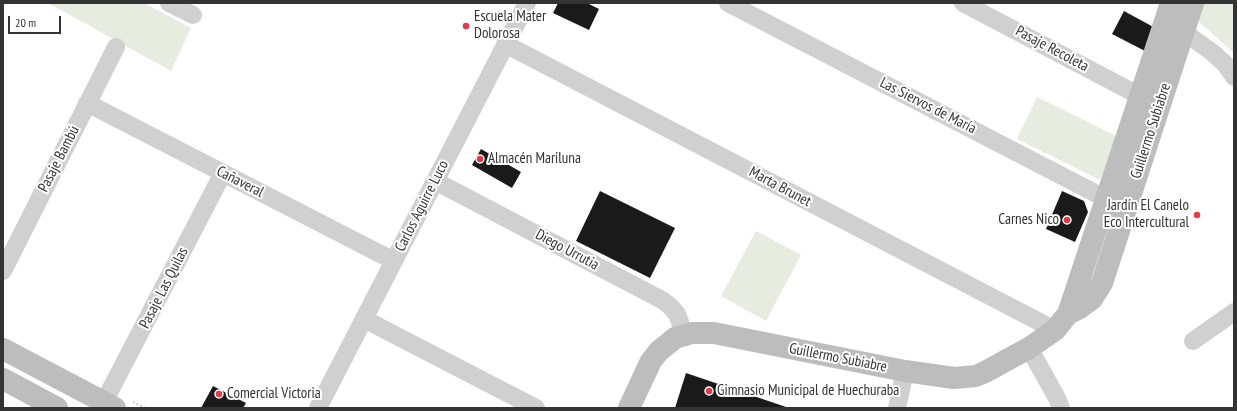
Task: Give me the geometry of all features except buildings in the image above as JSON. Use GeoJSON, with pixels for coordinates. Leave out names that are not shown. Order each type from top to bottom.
{"type":"FeatureCollection","features":[{"type":"Feature","properties":{"kind":"street"},"geometry":{"type":"LineString","coordinates":[[169,3],[193,15]]}},
{"type":"Feature","properties":{"kind":"street","name":"Carlos Aguirre Luco"},"geometry":{"type":"LineString","coordinates":[[318,408],[527,3]]}},
{"type":"Feature","properties":{"kind":"street","name":"Las Siervos de María"},"geometry":{"type":"LineString","coordinates":[[728,3],[1126,209]]}},
{"type":"Feature","properties":{"kind":"street","name":"Pasaje Recoleta"},"geometry":{"type":"LineString","coordinates":[[963,3],[1140,96]]}},
{"type":"Feature","properties":{"kind":"street","name":"Guillermo Subiabre"},"geometry":{"type":"LineString","coordinates":[[1061,322],[1106,198],[1171,3]]}},
{"type":"Feature","properties":{"kind":"street","name":"Guillermo Subiabre"},"geometry":{"type":"LineString","coordinates":[[629,408],[651,361],[667,344],[683,335],[702,332],[714,333],[944,377],[966,378],[976,376],[1029,348],[1092,299],[1102,284],[1193,3]]}},
{"type":"Feature","properties":{"kind":"street"},"geometry":{"type":"LineString","coordinates":[[1184,32],[1214,53],[1225,64],[1234,77]]}},
{"type":"Feature","properties":{"kind":"street","name":"Marta Brunet"},"geometry":{"type":"LineString","coordinates":[[505,44],[1061,322]]}},
{"type":"Feature","properties":{"kind":"street","name":"Pasaje Bambú"},"geometry":{"type":"LineString","coordinates":[[3,271],[116,47]]}},
{"type":"Feature","properties":{"kind":"street","name":"Cañaveral"},"geometry":{"type":"LineString","coordinates":[[87,103],[394,261]]}},
{"type":"Feature","properties":{"kind":"street","name":"Pasaje Las Quilas"},"geometry":{"type":"LineString","coordinates":[[110,405],[223,173]]}},
{"type":"Feature","properties":{"kind":"street","name":"Diego Urrutia"},"geometry":{"type":"LineString","coordinates":[[435,181],[662,300],[677,314],[683,335]]}},
{"type":"Feature","properties":{"kind":"street"},"geometry":{"type":"LineString","coordinates":[[1193,341],[1234,312]]}},
{"type":"Feature","properties":{"kind":"street"},"geometry":{"type":"LineString","coordinates":[[364,319],[536,408]]}},
{"type":"Feature","properties":{"kind":"street"},"geometry":{"type":"LineString","coordinates":[[1029,348],[1061,408]]}},
{"type":"Feature","properties":{"kind":"street"},"geometry":{"type":"LineString","coordinates":[[3,349],[110,405]]}},
{"type":"Feature","properties":{"kind":"street"},"geometry":{"type":"LineString","coordinates":[[897,408],[904,370]]}},
{"type":"Feature","properties":{"kind":"street"},"geometry":{"type":"LineString","coordinates":[[3,379],[57,408]]}},
{"type":"Feature","properties":{"kind":"shaded area"},"geometry":{"type":"Polygon","coordinates":[[[48,3],[144,3],[191,28],[171,71],[48,3]]]}},
{"type":"Feature","properties":{"kind":"shaded area"},"geometry":{"type":"Polygon","coordinates":[[[1202,3],[1234,3],[1234,53],[1197,20],[1202,3]]]}},
{"type":"Feature","properties":{"kind":"shaded area"},"geometry":{"type":"Polygon","coordinates":[[[1037,97],[1120,138],[1100,180],[1017,139],[1037,97]]]}},
{"type":"Feature","properties":{"kind":"shaded area"},"geometry":{"type":"Polygon","coordinates":[[[756,231],[801,255],[766,321],[721,296],[756,231]]]}},
{"type":"Feature","properties":{"kind":"place","name":"Escuela Mater Dolorosa"},"geometry":{"type":"Point","coordinates":[466,26]}},
{"type":"Feature","properties":{"kind":"place","name":"Almacén Mariluna"},"geometry":{"type":"Point","coordinates":[480,159]}},
{"type":"Feature","properties":{"kind":"place","name":"Jardín El Canelo Eco Intercultural"},"geometry":{"type":"Point","coordinates":[1197,215]}},
{"type":"Feature","properties":{"kind":"place","name":"Carnes Nico"},"geometry":{"type":"Point","coordinates":[1067,220]}},
{"type":"Feature","properties":{"kind":"place","name":"Gimnasio Municipal de Huechuraba"},"geometry":{"type":"Point","coordinates":[709,391]}},
{"type":"Feature","properties":{"kind":"place","name":"Comercial Victoria"},"geometry":{"type":"Point","coordinates":[219,394]}}]}
